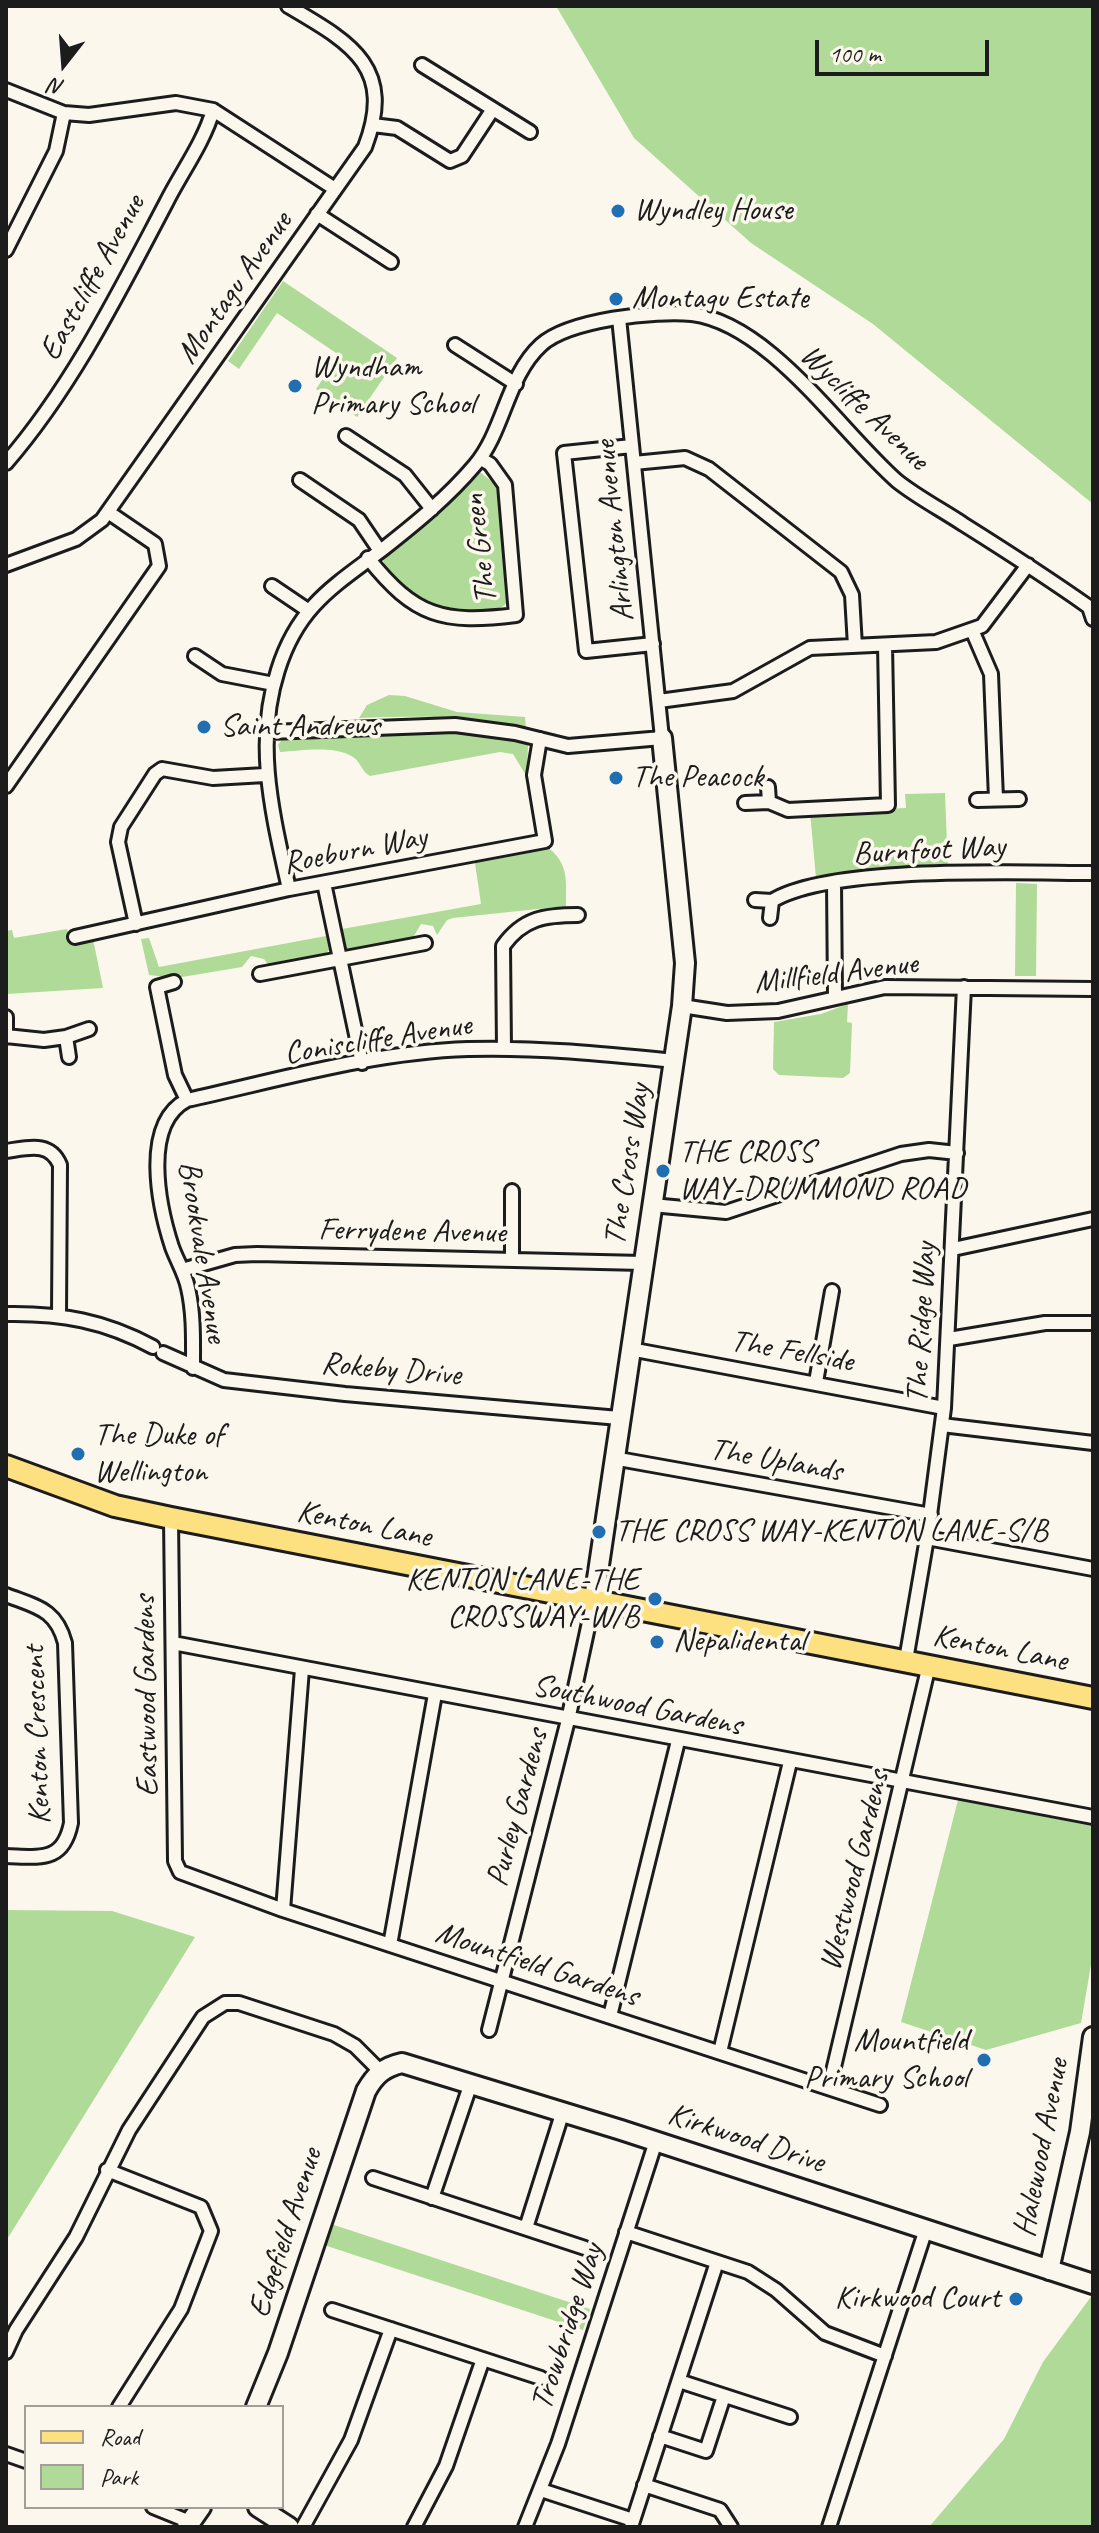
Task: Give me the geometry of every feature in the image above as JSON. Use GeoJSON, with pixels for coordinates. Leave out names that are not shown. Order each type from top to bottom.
{"type":"FeatureCollection","features":[{"type":"Feature","properties":{"kind":"main road","name":"Kenton Lane"},"geometry":{"type":"LineString","coordinates":[[6,1466],[115,1506],[171,1518],[1093,1698]]}},
{"type":"Feature","properties":{"kind":"street","name":"Montagu Avenue"},"geometry":{"type":"LineString","coordinates":[[7,561],[88,533],[108,512],[365,147],[373,125],[371,80],[362,59],[346,40],[310,11],[288,6]]}},
{"type":"Feature","properties":{"kind":"street"},"geometry":{"type":"LineString","coordinates":[[429,65],[493,109],[525,126]]}},
{"type":"Feature","properties":{"kind":"street"},"geometry":{"type":"LineString","coordinates":[[6,90],[64,113],[89,115],[176,103],[213,110],[335,189]]}},
{"type":"Feature","properties":{"kind":"street"},"geometry":{"type":"LineString","coordinates":[[373,125],[397,128],[450,161],[462,156],[493,109]]}},
{"type":"Feature","properties":{"kind":"street","name":"Eastcliffe Avenue"},"geometry":{"type":"LineString","coordinates":[[6,463],[28,437],[86,348],[213,110]]}},
{"type":"Feature","properties":{"kind":"street"},"geometry":{"type":"LineString","coordinates":[[6,250],[52,161],[64,113]]}},
{"type":"Feature","properties":{"kind":"street"},"geometry":{"type":"LineString","coordinates":[[317,214],[391,262]]}},
{"type":"Feature","properties":{"kind":"street","name":"Wycliffe Avenue"},"geometry":{"type":"LineString","coordinates":[[289,889],[265,775],[274,684],[287,646],[309,611],[332,584],[432,509],[481,459],[516,384],[535,352],[556,335],[574,326],[619,318],[691,314],[751,336],[899,482],[1092,610]]}},
{"type":"Feature","properties":{"kind":"street","name":"Arlington Avenue"},"geometry":{"type":"LineString","coordinates":[[619,318],[662,738]]}},
{"type":"Feature","properties":{"kind":"street"},"geometry":{"type":"LineString","coordinates":[[455,345],[516,384]]}},
{"type":"Feature","properties":{"kind":"street"},"geometry":{"type":"LineString","coordinates":[[346,436],[405,475],[432,509]]}},
{"type":"Feature","properties":{"kind":"street"},"geometry":{"type":"LineString","coordinates":[[632,446],[564,453],[586,651],[653,644]]}},
{"type":"Feature","properties":{"kind":"street"},"geometry":{"type":"LineString","coordinates":[[634,463],[685,458],[709,469],[841,572],[852,595],[855,646]]}},
{"type":"Feature","properties":{"kind":"street","name":"The Green"},"geometry":{"type":"LineString","coordinates":[[374,555],[403,598],[426,610],[449,617],[478,620],[516,615],[505,485],[490,464],[481,459]]}},
{"type":"Feature","properties":{"kind":"street"},"geometry":{"type":"LineString","coordinates":[[300,480],[359,520],[374,555]]}},
{"type":"Feature","properties":{"kind":"street"},"geometry":{"type":"LineString","coordinates":[[6,786],[159,566],[155,544],[108,512]]}},
{"type":"Feature","properties":{"kind":"street"},"geometry":{"type":"LineString","coordinates":[[659,701],[733,691],[810,648],[936,642],[972,630],[982,626],[1028,565]]}},
{"type":"Feature","properties":{"kind":"street"},"geometry":{"type":"LineString","coordinates":[[272,586],[309,611]]}},
{"type":"Feature","properties":{"kind":"street"},"geometry":{"type":"LineString","coordinates":[[972,630],[991,674],[996,799]]}},
{"type":"Feature","properties":{"kind":"street"},"geometry":{"type":"LineString","coordinates":[[885,645],[888,805]]}},
{"type":"Feature","properties":{"kind":"street"},"geometry":{"type":"LineString","coordinates":[[195,656],[222,674],[274,684]]}},
{"type":"Feature","properties":{"kind":"street"},"geometry":{"type":"LineString","coordinates":[[269,732],[455,725],[568,746],[662,738]]}},
{"type":"Feature","properties":{"kind":"street","name":"The Cross Way"},"geometry":{"type":"LineString","coordinates":[[594,1599],[682,1006],[685,963],[662,738]]}},
{"type":"Feature","properties":{"kind":"street","name":"Roeburn Way"},"geometry":{"type":"LineString","coordinates":[[75,937],[289,889],[545,841],[534,775],[540,739]]}},
{"type":"Feature","properties":{"kind":"street"},"geometry":{"type":"LineString","coordinates":[[136,924],[118,842],[121,827],[155,774],[162,769],[213,778],[265,775]]}},
{"type":"Feature","properties":{"kind":"street"},"geometry":{"type":"LineString","coordinates":[[768,787],[769,802]]}},
{"type":"Feature","properties":{"kind":"street"},"geometry":{"type":"LineString","coordinates":[[977,800],[1019,799]]}},
{"type":"Feature","properties":{"kind":"street"},"geometry":{"type":"LineString","coordinates":[[745,803],[769,802],[788,810],[903,804]]}},
{"type":"Feature","properties":{"kind":"street","name":"Burnfoot Way"},"geometry":{"type":"LineString","coordinates":[[755,900],[772,901],[813,884],[834,882],[996,872],[1093,873]]}},
{"type":"Feature","properties":{"kind":"street"},"geometry":{"type":"LineString","coordinates":[[834,882],[835,997]]}},
{"type":"Feature","properties":{"kind":"street"},"geometry":{"type":"LineString","coordinates":[[324,883],[362,1063]]}},
{"type":"Feature","properties":{"kind":"street"},"geometry":{"type":"LineString","coordinates":[[770,918],[772,901]]}},
{"type":"Feature","properties":{"kind":"street"},"geometry":{"type":"LineString","coordinates":[[504,1049],[503,946],[511,935],[533,919],[578,915]]}},
{"type":"Feature","properties":{"kind":"street"},"geometry":{"type":"LineString","coordinates":[[260,974],[425,943]]}},
{"type":"Feature","properties":{"kind":"street"},"geometry":{"type":"LineString","coordinates":[[174,982],[157,987],[175,1075],[187,1100]]}},
{"type":"Feature","properties":{"kind":"street","name":"Millfield Avenue"},"geometry":{"type":"LineString","coordinates":[[682,1006],[727,1013],[778,1011],[885,987],[1093,989]]}},
{"type":"Feature","properties":{"kind":"street","name":"The Ridge Way"},"geometry":{"type":"LineString","coordinates":[[906,1660],[931,1515],[944,1408],[964,987]]}},
{"type":"Feature","properties":{"kind":"street"},"geometry":{"type":"LineString","coordinates":[[6,1017],[6,1037],[44,1040],[89,1029]]}},
{"type":"Feature","properties":{"kind":"street"},"geometry":{"type":"LineString","coordinates":[[66,1037],[69,1057]]}},
{"type":"Feature","properties":{"kind":"street","name":"Coniscliffe Avenue"},"geometry":{"type":"LineString","coordinates":[[187,1100],[414,1054],[504,1049],[585,1052],[674,1061]]}},
{"type":"Feature","properties":{"kind":"street","name":"Brookvale Avenue"},"geometry":{"type":"LineString","coordinates":[[187,1100],[166,1116],[159,1147],[160,1199],[193,1319],[193,1368]]}},
{"type":"Feature","properties":{"kind":"street"},"geometry":{"type":"LineString","coordinates":[[6,1151],[44,1148],[56,1154],[60,1165],[59,1314]]}},
{"type":"Feature","properties":{"kind":"street"},"geometry":{"type":"LineString","coordinates":[[652,1205],[726,1212],[901,1154],[929,1150],[957,1153]]}},
{"type":"Feature","properties":{"kind":"street"},"geometry":{"type":"LineString","coordinates":[[512,1191],[512,1260]]}},
{"type":"Feature","properties":{"kind":"street"},"geometry":{"type":"LineString","coordinates":[[953,1249],[1093,1219]]}},
{"type":"Feature","properties":{"kind":"street","name":"Ferrydene Avenue"},"geometry":{"type":"LineString","coordinates":[[182,1270],[235,1255],[257,1254],[643,1263]]}},
{"type":"Feature","properties":{"kind":"street"},"geometry":{"type":"LineString","coordinates":[[816,1382],[832,1291]]}},
{"type":"Feature","properties":{"kind":"street","name":"Rokeby Drive"},"geometry":{"type":"LineString","coordinates":[[6,1314],[59,1314],[111,1327],[224,1380],[619,1418]]}},
{"type":"Feature","properties":{"kind":"street"},"geometry":{"type":"LineString","coordinates":[[949,1339],[1045,1323],[1093,1323]]}},
{"type":"Feature","properties":{"kind":"street","name":"The Fellside"},"geometry":{"type":"LineString","coordinates":[[630,1349],[944,1408]]}},
{"type":"Feature","properties":{"kind":"street"},"geometry":{"type":"LineString","coordinates":[[942,1425],[1093,1443]]}},
{"type":"Feature","properties":{"kind":"street","name":"The Uplands"},"geometry":{"type":"LineString","coordinates":[[613,1458],[931,1515]]}},
{"type":"Feature","properties":{"kind":"street","name":"Eastwood Gardens"},"geometry":{"type":"LineString","coordinates":[[171,1518],[175,1861],[180,1872]]}},
{"type":"Feature","properties":{"kind":"street"},"geometry":{"type":"LineString","coordinates":[[927,1538],[1093,1569]]}},
{"type":"Feature","properties":{"kind":"street","name":"Kenton Crescent"},"geometry":{"type":"LineString","coordinates":[[6,1595],[41,1609],[59,1622],[65,1643],[71,1823],[67,1841],[56,1853],[41,1857],[6,1856]]}},
{"type":"Feature","properties":{"kind":"street","name":"Purley Gardens"},"geometry":{"type":"LineString","coordinates":[[489,2030],[568,1720],[594,1599]]}},
{"type":"Feature","properties":{"kind":"street","name":"Southwood Gardens"},"geometry":{"type":"LineString","coordinates":[[173,1643],[678,1741],[1093,1817]]}},
{"type":"Feature","properties":{"kind":"street","name":"Westwood Gardens"},"geometry":{"type":"LineString","coordinates":[[829,2088],[904,1783],[929,1665]]}},
{"type":"Feature","properties":{"kind":"street"},"geometry":{"type":"LineString","coordinates":[[283,1910],[302,1669]]}},
{"type":"Feature","properties":{"kind":"street"},"geometry":{"type":"LineString","coordinates":[[390,1945],[435,1694]]}},
{"type":"Feature","properties":{"kind":"street"},"geometry":{"type":"LineString","coordinates":[[610,2016],[678,1741]]}},
{"type":"Feature","properties":{"kind":"street"},"geometry":{"type":"LineString","coordinates":[[720,2052],[790,1762]]}},
{"type":"Feature","properties":{"kind":"street","name":"Mountfield Gardens"},"geometry":{"type":"LineString","coordinates":[[180,1872],[283,1910],[880,2105]]}},
{"type":"Feature","properties":{"kind":"street"},"geometry":{"type":"LineString","coordinates":[[6,2352],[16,2330],[76,2237],[129,2130],[203,2017],[225,2003],[239,2003],[334,2034],[355,2046],[377,2075]]}},
{"type":"Feature","properties":{"kind":"street","name":"Halewood Avenue"},"geometry":{"type":"LineString","coordinates":[[1049,2270],[1080,2132],[1093,2037]]}},
{"type":"Feature","properties":{"kind":"street","name":"Kirkwood Drive"},"geometry":{"type":"LineString","coordinates":[[377,2075],[402,2063],[471,2083],[1093,2284]]}},
{"type":"Feature","properties":{"kind":"street","name":"Edgefield Avenue"},"geometry":{"type":"LineString","coordinates":[[257,2405],[278,2353],[358,2113],[377,2075]]}},
{"type":"Feature","properties":{"kind":"street"},"geometry":{"type":"LineString","coordinates":[[432,2198],[471,2083]]}},
{"type":"Feature","properties":{"kind":"street"},"geometry":{"type":"LineString","coordinates":[[526,2228],[563,2111]]}},
{"type":"Feature","properties":{"kind":"street","name":"Trowbridge Way"},"geometry":{"type":"LineString","coordinates":[[525,2527],[541,2490],[656,2141]]}},
{"type":"Feature","properties":{"kind":"street"},"geometry":{"type":"LineString","coordinates":[[107,2170],[201,2207],[211,2231],[181,2309],[120,2405]]}},
{"type":"Feature","properties":{"kind":"street"},"geometry":{"type":"LineString","coordinates":[[373,2178],[585,2248]]}},
{"type":"Feature","properties":{"kind":"street"},"geometry":{"type":"LineString","coordinates":[[829,2527],[926,2229]]}},
{"type":"Feature","properties":{"kind":"street"},"geometry":{"type":"LineString","coordinates":[[626,2232],[761,2279],[825,2333],[885,2356]]}},
{"type":"Feature","properties":{"kind":"street"},"geometry":{"type":"LineString","coordinates":[[541,2490],[632,2523],[717,2262]]}},
{"type":"Feature","properties":{"kind":"street"},"geometry":{"type":"LineString","coordinates":[[332,2310],[541,2378]]}},
{"type":"Feature","properties":{"kind":"street"},"geometry":{"type":"LineString","coordinates":[[303,2527],[351,2440],[391,2329]]}},
{"type":"Feature","properties":{"kind":"street"},"geometry":{"type":"LineString","coordinates":[[414,2527],[446,2466],[483,2359]]}},
{"type":"Feature","properties":{"kind":"street"},"geometry":{"type":"LineString","coordinates":[[679,2381],[790,2417]]}},
{"type":"Feature","properties":{"kind":"street"},"geometry":{"type":"LineString","coordinates":[[660,2436],[706,2451],[724,2396]]}},
{"type":"Feature","properties":{"kind":"street"},"geometry":{"type":"LineString","coordinates":[[644,2485],[720,2510],[731,2527]]}},
{"type":"Feature","properties":{"kind":"street"},"geometry":{"type":"LineString","coordinates":[[160,2509],[193,2519]]}},
{"type":"Feature","properties":{"kind":"street"},"geometry":{"type":"LineString","coordinates":[[261,2509],[289,2527]]}},
{"type":"Feature","properties":{"kind":"green space"},"geometry":{"type":"Polygon","coordinates":[[[556,6],[1093,6],[1093,504],[873,324],[751,243],[634,138],[556,6]]]}},
{"type":"Feature","properties":{"kind":"green space"},"geometry":{"type":"Polygon","coordinates":[[[283,281],[397,358],[357,417],[316,389],[339,355],[277,313],[239,369],[228,361],[283,281]]]}},
{"type":"Feature","properties":{"kind":"green space"},"geometry":{"type":"Polygon","coordinates":[[[476,469],[503,490],[512,598],[502,607],[489,612],[460,614],[430,606],[403,590],[384,569],[383,555],[443,508],[476,469]]]}},
{"type":"Feature","properties":{"kind":"green space"},"geometry":{"type":"Polygon","coordinates":[[[389,695],[405,696],[457,712],[525,717],[526,728],[464,719],[359,718],[367,705],[389,695]]]}},
{"type":"Feature","properties":{"kind":"green space"},"geometry":{"type":"Polygon","coordinates":[[[423,730],[494,734],[528,744],[527,777],[513,754],[500,752],[370,776],[356,759],[345,753],[317,750],[280,752],[278,745],[284,737],[423,730]]]}},
{"type":"Feature","properties":{"kind":"green space"},"geometry":{"type":"Polygon","coordinates":[[[945,793],[948,869],[816,878],[810,812],[906,808],[905,794],[945,793]]]}},
{"type":"Feature","properties":{"kind":"green space"},"geometry":{"type":"Polygon","coordinates":[[[546,846],[562,865],[566,880],[566,906],[453,918],[447,920],[437,935],[433,926],[421,924],[411,941],[353,951],[345,949],[342,929],[481,904],[474,856],[546,846]]]}},
{"type":"Feature","properties":{"kind":"green space"},"geometry":{"type":"Polygon","coordinates":[[[1016,883],[1037,884],[1036,976],[1015,976],[1016,883]]]}},
{"type":"Feature","properties":{"kind":"green space"},"geometry":{"type":"Polygon","coordinates":[[[67,929],[71,943],[93,939],[103,988],[6,994],[6,931],[12,930],[14,938],[67,929]]]}},
{"type":"Feature","properties":{"kind":"green space"},"geometry":{"type":"Polygon","coordinates":[[[326,936],[329,950],[323,957],[269,966],[264,959],[251,956],[242,967],[176,978],[149,975],[141,939],[149,938],[159,967],[326,936]]]}},
{"type":"Feature","properties":{"kind":"green space"},"geometry":{"type":"Polygon","coordinates":[[[848,1004],[847,1022],[852,1023],[850,1073],[843,1078],[779,1075],[773,1069],[774,1022],[821,1014],[848,1004]]]}},
{"type":"Feature","properties":{"kind":"green space"},"geometry":{"type":"Polygon","coordinates":[[[958,1800],[1093,1825],[1093,1953],[1081,2023],[986,2050],[901,2022],[958,1800]]]}},
{"type":"Feature","properties":{"kind":"green space"},"geometry":{"type":"Polygon","coordinates":[[[6,1910],[112,1911],[195,1937],[6,2241],[6,1910]]]}},
{"type":"Feature","properties":{"kind":"green space"},"geometry":{"type":"Polygon","coordinates":[[[331,2224],[590,2309],[583,2330],[324,2245],[331,2224]]]}},
{"type":"Feature","properties":{"kind":"green space"},"geometry":{"type":"Polygon","coordinates":[[[1093,2294],[1093,2527],[929,2527],[1004,2439],[1043,2362],[1093,2294]]]}},
{"type":"Feature","properties":{"kind":"place","name":"Wyndley House"},"geometry":{"type":"Point","coordinates":[618,211]}},
{"type":"Feature","properties":{"kind":"place","name":"Montagu Estate"},"geometry":{"type":"Point","coordinates":[616,299]}},
{"type":"Feature","properties":{"kind":"place","name":"Wyndham Primary School"},"geometry":{"type":"Point","coordinates":[295,386]}},
{"type":"Feature","properties":{"kind":"place","name":"Saint Andrews"},"geometry":{"type":"Point","coordinates":[204,727]}},
{"type":"Feature","properties":{"kind":"place","name":"The Peacock"},"geometry":{"type":"Point","coordinates":[616,778]}},
{"type":"Feature","properties":{"kind":"place","name":"THE CROSS WAY-DRUMMOND ROAD"},"geometry":{"type":"Point","coordinates":[663,1171]}},
{"type":"Feature","properties":{"kind":"place","name":"The Duke of Wellington"},"geometry":{"type":"Point","coordinates":[78,1454]}},
{"type":"Feature","properties":{"kind":"place","name":"THE CROSS WAY-KENTON LANE-S/B"},"geometry":{"type":"Point","coordinates":[599,1532]}},
{"type":"Feature","properties":{"kind":"place","name":"KENTON LANE-THE CROSSWAY-W/B"},"geometry":{"type":"Point","coordinates":[655,1599]}},
{"type":"Feature","properties":{"kind":"place","name":"Nepalidental"},"geometry":{"type":"Point","coordinates":[657,1642]}},
{"type":"Feature","properties":{"kind":"place","name":"Mountfield Primary School"},"geometry":{"type":"Point","coordinates":[984,2060]}},
{"type":"Feature","properties":{"kind":"place","name":"Kirkwood Court"},"geometry":{"type":"Point","coordinates":[1016,2299]}}]}
